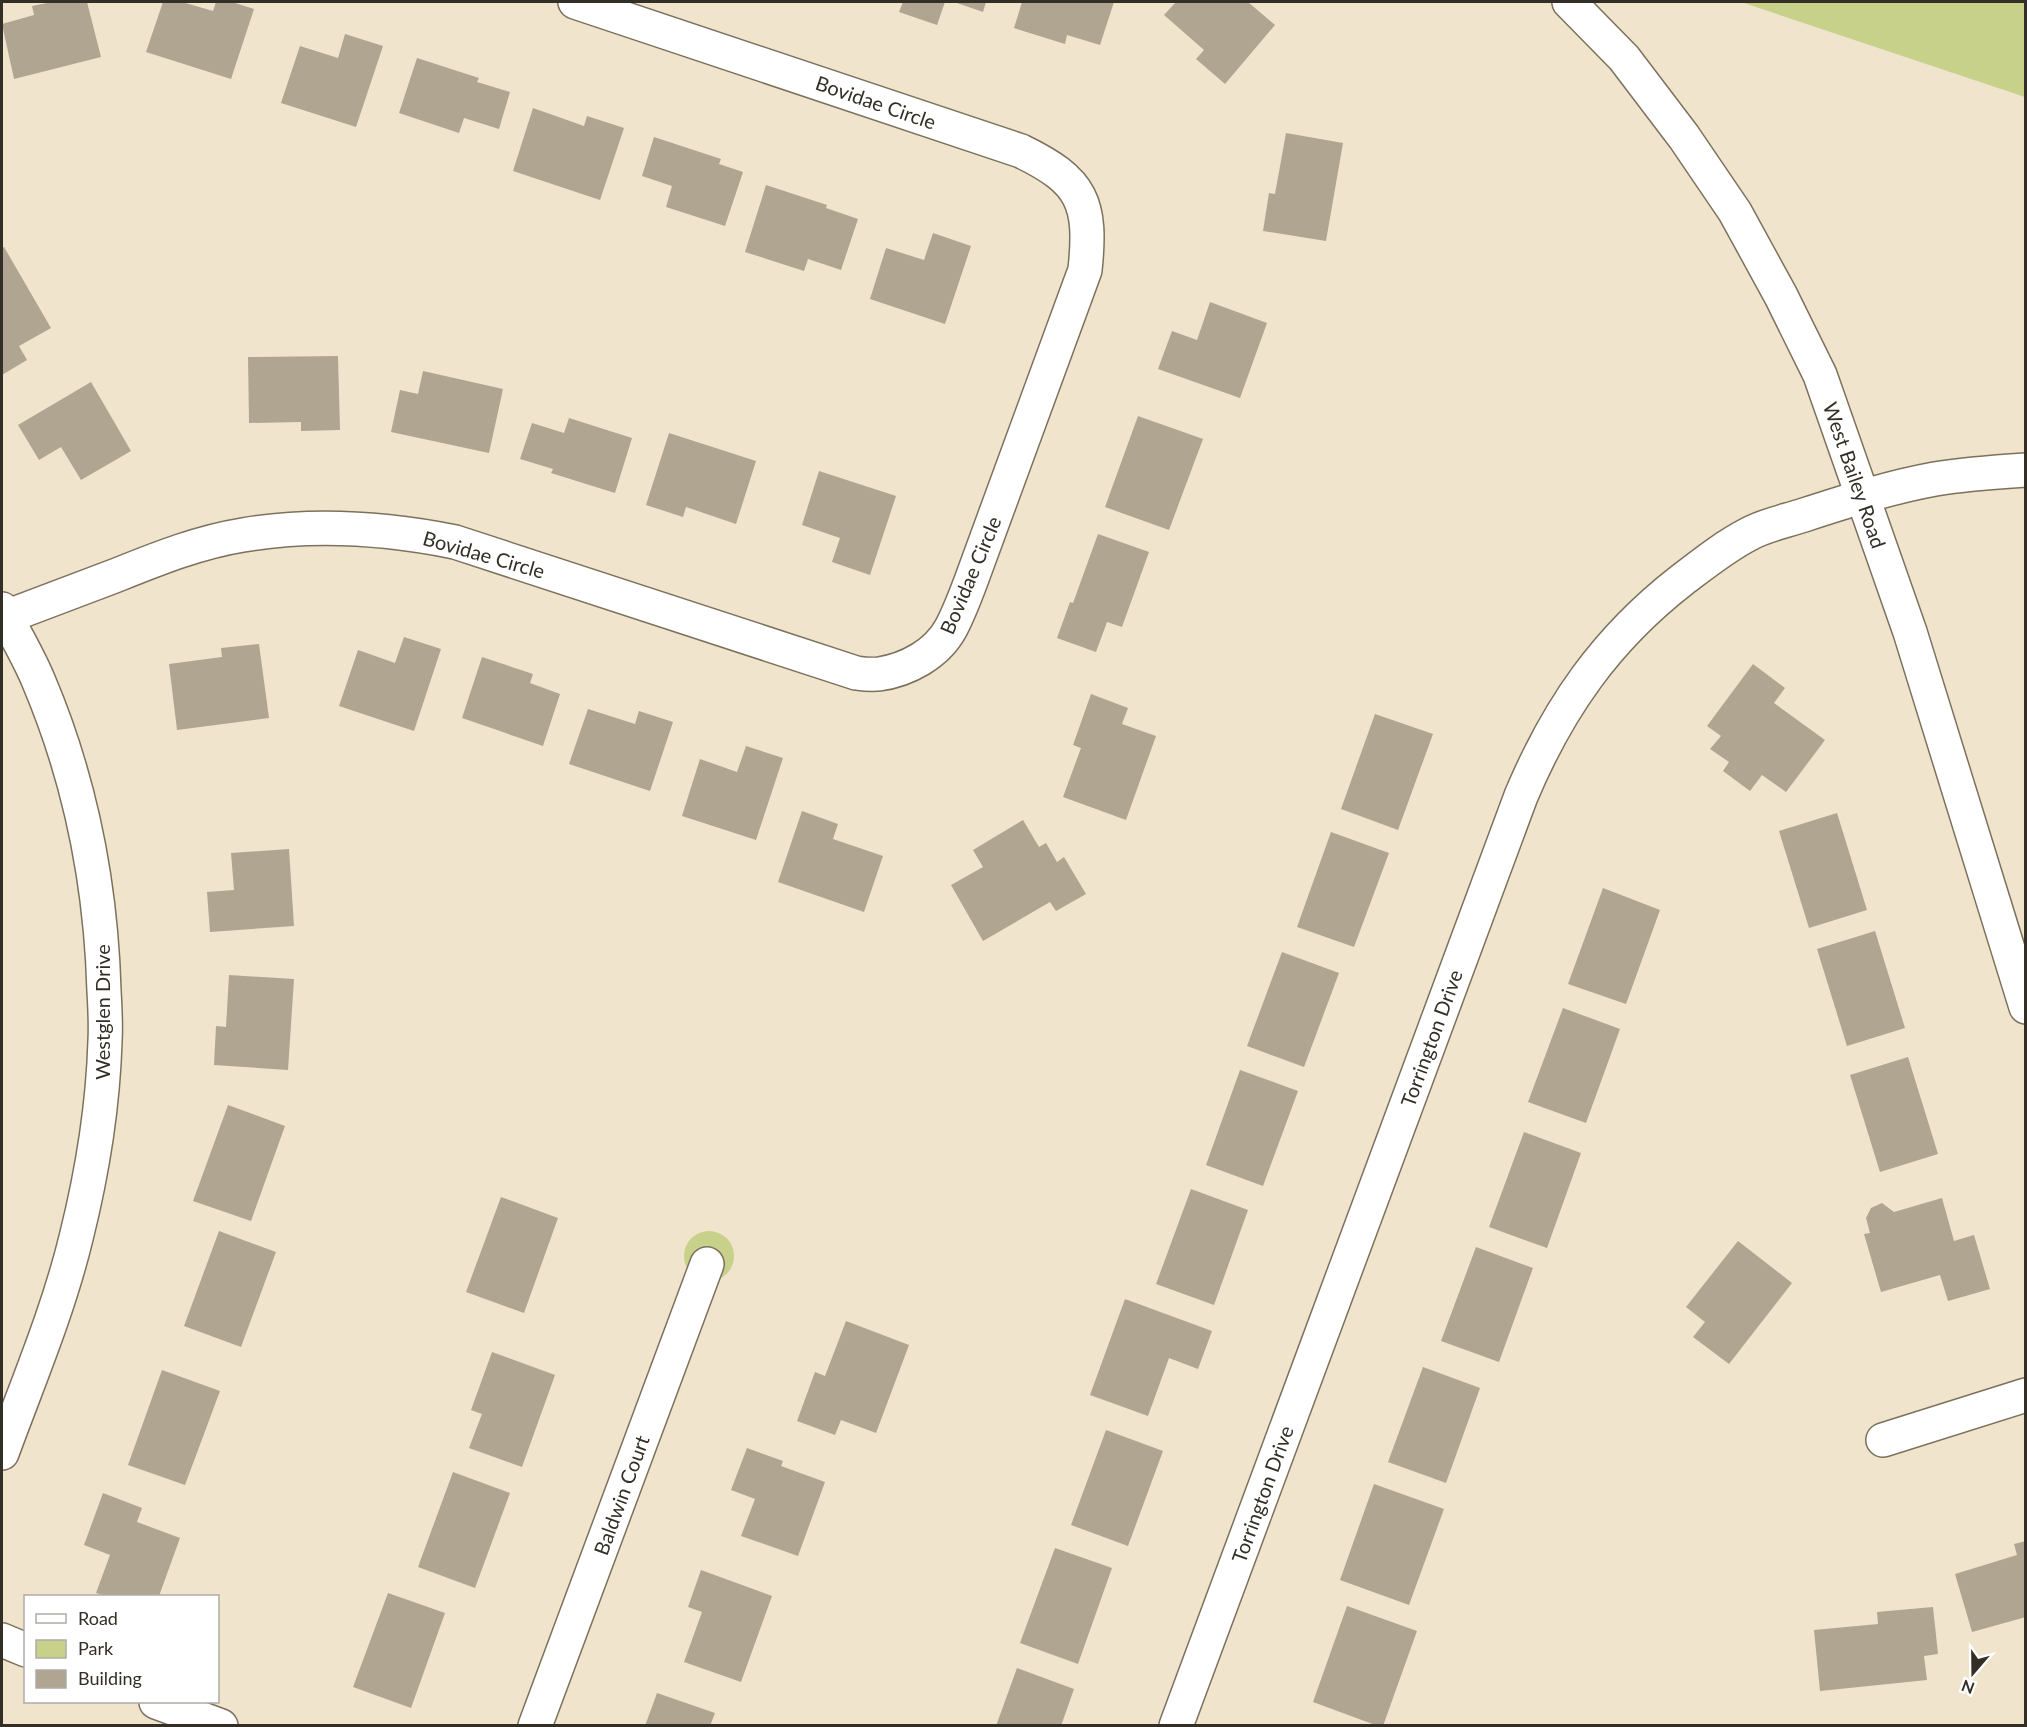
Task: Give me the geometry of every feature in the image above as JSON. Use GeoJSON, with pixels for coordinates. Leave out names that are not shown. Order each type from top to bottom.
{"type":"FeatureCollection","features":[{"type":"Feature","properties":{"kind":"street","name":"Bovidae Circle"},"geometry":{"type":"LineString","coordinates":[[4,613],[171,554],[241,535],[292,529],[359,528],[455,542],[856,673],[878,674],[903,668],[927,656],[940,644],[950,630],[971,581],[1085,270],[1088,237],[1086,214],[1074,188],[1042,161],[1021,151],[575,2]]}},
{"type":"Feature","properties":{"kind":"street","name":"West Bailey Road"},"geometry":{"type":"LineString","coordinates":[[1569,2],[1624,58],[1684,137],[1734,212],[1781,296],[1820,375],[1910,632],[2025,1007]]}},
{"type":"Feature","properties":{"kind":"street","name":"Torrington Drive"},"geometry":{"type":"LineString","coordinates":[[1176,1725],[1521,795],[1566,706],[1614,642],[1651,604],[1715,554],[1751,533],[1863,496],[1935,480],[2025,470]]}},
{"type":"Feature","properties":{"kind":"street","name":"Westglen Drive"},"geometry":{"type":"LineString","coordinates":[[2,1453],[49,1328],[76,1239],[94,1153],[106,1040],[103,939],[90,851],[71,771],[39,681],[4,613]]}},
{"type":"Feature","properties":{"kind":"street","name":"Baldwin Court"},"geometry":{"type":"LineString","coordinates":[[535,1725],[706,1264]]}},
{"type":"Feature","properties":{"kind":"street"},"geometry":{"type":"LineString","coordinates":[[1883,1440],[2025,1395]]}},
{"type":"Feature","properties":{"kind":"street"},"geometry":{"type":"LineString","coordinates":[[2,1640],[24,1649]]}},
{"type":"Feature","properties":{"kind":"street"},"geometry":{"type":"LineString","coordinates":[[161,1703],[221,1725]]}},
{"type":"Feature","properties":{"kind":"green space"},"geometry":{"type":"Polygon","coordinates":[[[1741,2],[2025,2],[2025,97],[1741,2]]]}},
{"type":"Feature","properties":{"kind":"green space"},"geometry":{"type":"Polygon","coordinates":[[[714,1231],[727,1238],[733,1246],[733,1266],[727,1274],[719,1280],[704,1281],[691,1274],[685,1266],[684,1251],[691,1238],[699,1232],[714,1231]]]}},
{"type":"Feature","properties":{"kind":"building"},"geometry":{"type":"Polygon","coordinates":[[[52,2],[87,2],[101,57],[14,79],[2,24],[34,15],[32,6],[52,2]]]}},
{"type":"Feature","properties":{"kind":"building"},"geometry":{"type":"Polygon","coordinates":[[[163,2],[182,2],[213,11],[216,2],[232,2],[254,9],[231,79],[146,52],[163,2]]]}},
{"type":"Feature","properties":{"kind":"building"},"geometry":{"type":"Polygon","coordinates":[[[903,2],[945,2],[937,25],[899,12],[903,2]]]}},
{"type":"Feature","properties":{"kind":"building"},"geometry":{"type":"Polygon","coordinates":[[[954,2],[986,2],[983,12],[954,2]]]}},
{"type":"Feature","properties":{"kind":"building"},"geometry":{"type":"Polygon","coordinates":[[[1022,2],[1114,2],[1100,45],[1067,35],[1065,44],[1014,28],[1022,2]]]}},
{"type":"Feature","properties":{"kind":"building"},"geometry":{"type":"Polygon","coordinates":[[[1176,2],[1248,2],[1275,25],[1225,84],[1196,59],[1204,50],[1164,15],[1176,2]]]}},
{"type":"Feature","properties":{"kind":"building"},"geometry":{"type":"Polygon","coordinates":[[[345,34],[383,46],[356,127],[281,103],[300,46],[338,58],[345,34]]]}},
{"type":"Feature","properties":{"kind":"building"},"geometry":{"type":"Polygon","coordinates":[[[417,58],[479,78],[477,82],[510,92],[499,129],[464,118],[459,133],[399,113],[417,58]]]}},
{"type":"Feature","properties":{"kind":"building"},"geometry":{"type":"Polygon","coordinates":[[[533,108],[584,126],[587,116],[624,128],[600,200],[513,171],[533,108]]]}},
{"type":"Feature","properties":{"kind":"building"},"geometry":{"type":"Polygon","coordinates":[[[1286,133],[1343,143],[1326,241],[1263,231],[1269,193],[1275,194],[1286,133]]]}},
{"type":"Feature","properties":{"kind":"building"},"geometry":{"type":"Polygon","coordinates":[[[654,137],[721,159],[719,164],[743,172],[725,226],[666,207],[672,186],[642,176],[654,137]]]}},
{"type":"Feature","properties":{"kind":"building"},"geometry":{"type":"Polygon","coordinates":[[[766,185],[827,205],[826,208],[858,219],[841,270],[808,259],[804,271],[745,252],[766,185]]]}},
{"type":"Feature","properties":{"kind":"building"},"geometry":{"type":"Polygon","coordinates":[[[933,233],[971,246],[945,324],[870,299],[886,248],[924,260],[933,233]]]}},
{"type":"Feature","properties":{"kind":"building"},"geometry":{"type":"Polygon","coordinates":[[[4,247],[51,328],[19,346],[27,360],[2,375],[2,248],[4,247]]]}},
{"type":"Feature","properties":{"kind":"building"},"geometry":{"type":"Polygon","coordinates":[[[1210,302],[1267,323],[1240,398],[1158,369],[1172,331],[1197,340],[1210,302]]]}},
{"type":"Feature","properties":{"kind":"building"},"geometry":{"type":"Polygon","coordinates":[[[338,356],[340,430],[301,431],[301,422],[249,423],[248,357],[338,356]]]}},
{"type":"Feature","properties":{"kind":"building"},"geometry":{"type":"Polygon","coordinates":[[[423,371],[503,389],[489,453],[391,432],[400,390],[418,394],[423,371]]]}},
{"type":"Feature","properties":{"kind":"building"},"geometry":{"type":"Polygon","coordinates":[[[91,382],[131,451],[81,480],[61,447],[39,460],[18,425],[91,382]]]}},
{"type":"Feature","properties":{"kind":"building"},"geometry":{"type":"Polygon","coordinates":[[[1138,416],[1203,439],[1169,530],[1105,507],[1138,416]]]}},
{"type":"Feature","properties":{"kind":"building"},"geometry":{"type":"Polygon","coordinates":[[[569,418],[632,438],[615,493],[551,473],[553,469],[520,459],[532,423],[564,433],[569,418]]]}},
{"type":"Feature","properties":{"kind":"building"},"geometry":{"type":"Polygon","coordinates":[[[669,433],[756,461],[736,524],[686,507],[683,517],[646,505],[669,433]]]}},
{"type":"Feature","properties":{"kind":"building"},"geometry":{"type":"Polygon","coordinates":[[[819,471],[896,496],[870,575],[832,562],[840,538],[802,525],[819,471]]]}},
{"type":"Feature","properties":{"kind":"building"},"geometry":{"type":"Polygon","coordinates":[[[1098,534],[1149,552],[1122,627],[1107,622],[1096,652],[1057,638],[1070,602],[1073,603],[1098,534]]]}},
{"type":"Feature","properties":{"kind":"building"},"geometry":{"type":"Polygon","coordinates":[[[404,637],[441,649],[414,731],[339,706],[358,650],[395,663],[404,637]]]}},
{"type":"Feature","properties":{"kind":"building"},"geometry":{"type":"Polygon","coordinates":[[[259,644],[269,718],[177,730],[169,664],[222,657],[221,648],[259,644]]]}},
{"type":"Feature","properties":{"kind":"building"},"geometry":{"type":"Polygon","coordinates":[[[482,657],[533,674],[530,683],[560,694],[543,746],[462,718],[482,657]]]}},
{"type":"Feature","properties":{"kind":"building"},"geometry":{"type":"Polygon","coordinates":[[[1753,664],[1785,688],[1774,703],[1825,740],[1786,792],[1762,775],[1750,791],[1723,771],[1729,762],[1710,749],[1721,736],[1707,726],[1753,664]]]}},
{"type":"Feature","properties":{"kind":"building"},"geometry":{"type":"Polygon","coordinates":[[[1091,694],[1128,708],[1122,724],[1156,736],[1126,820],[1063,797],[1081,748],[1073,745],[1091,694]]]}},
{"type":"Feature","properties":{"kind":"building"},"geometry":{"type":"Polygon","coordinates":[[[588,709],[635,724],[639,711],[673,722],[650,791],[569,764],[588,709]]]}},
{"type":"Feature","properties":{"kind":"building"},"geometry":{"type":"Polygon","coordinates":[[[1375,714],[1433,734],[1398,830],[1341,809],[1375,714]]]}},
{"type":"Feature","properties":{"kind":"building"},"geometry":{"type":"Polygon","coordinates":[[[746,746],[783,758],[756,840],[682,816],[700,759],[737,772],[746,746]]]}},
{"type":"Feature","properties":{"kind":"building"},"geometry":{"type":"Polygon","coordinates":[[[802,811],[838,824],[833,839],[883,856],[864,912],[778,882],[802,811]]]}},
{"type":"Feature","properties":{"kind":"building"},"geometry":{"type":"Polygon","coordinates":[[[1837,813],[1867,910],[1809,928],[1779,831],[1837,813]]]}},
{"type":"Feature","properties":{"kind":"building"},"geometry":{"type":"Polygon","coordinates":[[[1023,820],[1039,847],[1046,843],[1057,862],[1064,857],[1086,894],[1056,911],[1050,902],[983,941],[951,885],[983,867],[973,850],[1023,820]]]}},
{"type":"Feature","properties":{"kind":"building"},"geometry":{"type":"Polygon","coordinates":[[[1331,832],[1389,853],[1354,947],[1297,927],[1331,832]]]}},
{"type":"Feature","properties":{"kind":"building"},"geometry":{"type":"Polygon","coordinates":[[[289,849],[294,926],[210,932],[207,892],[234,890],[231,853],[289,849]]]}},
{"type":"Feature","properties":{"kind":"building"},"geometry":{"type":"Polygon","coordinates":[[[1603,888],[1660,910],[1626,1004],[1568,984],[1603,888]]]}},
{"type":"Feature","properties":{"kind":"building"},"geometry":{"type":"Polygon","coordinates":[[[1875,931],[1905,1028],[1847,1046],[1817,949],[1875,931]]]}},
{"type":"Feature","properties":{"kind":"building"},"geometry":{"type":"Polygon","coordinates":[[[1282,952],[1339,973],[1304,1067],[1247,1046],[1282,952]]]}},
{"type":"Feature","properties":{"kind":"building"},"geometry":{"type":"Polygon","coordinates":[[[229,975],[294,979],[288,1070],[214,1065],[216,1026],[226,1027],[229,975]]]}},
{"type":"Feature","properties":{"kind":"building"},"geometry":{"type":"Polygon","coordinates":[[[1563,1008],[1620,1029],[1586,1123],[1528,1102],[1563,1008]]]}},
{"type":"Feature","properties":{"kind":"building"},"geometry":{"type":"Polygon","coordinates":[[[1908,1057],[1938,1154],[1880,1172],[1850,1075],[1908,1057]]]}},
{"type":"Feature","properties":{"kind":"building"},"geometry":{"type":"Polygon","coordinates":[[[1240,1070],[1298,1091],[1263,1186],[1206,1165],[1240,1070]]]}},
{"type":"Feature","properties":{"kind":"building"},"geometry":{"type":"Polygon","coordinates":[[[228,1105],[285,1126],[251,1221],[193,1201],[228,1105]]]}},
{"type":"Feature","properties":{"kind":"building"},"geometry":{"type":"Polygon","coordinates":[[[1524,1132],[1581,1153],[1547,1248],[1489,1227],[1524,1132]]]}},
{"type":"Feature","properties":{"kind":"building"},"geometry":{"type":"Polygon","coordinates":[[[1191,1189],[1248,1210],[1214,1305],[1156,1284],[1191,1189]]]}},
{"type":"Feature","properties":{"kind":"building"},"geometry":{"type":"Polygon","coordinates":[[[501,1197],[558,1218],[524,1313],[466,1292],[501,1197]]]}},
{"type":"Feature","properties":{"kind":"building"},"geometry":{"type":"Polygon","coordinates":[[[1942,1198],[1954,1241],[1974,1235],[1990,1289],[1948,1301],[1940,1275],[1881,1292],[1864,1234],[1870,1233],[1866,1218],[1871,1208],[1882,1203],[1894,1212],[1942,1198]]]}},
{"type":"Feature","properties":{"kind":"building"},"geometry":{"type":"Polygon","coordinates":[[[219,1231],[276,1252],[241,1347],[184,1326],[219,1231]]]}},
{"type":"Feature","properties":{"kind":"building"},"geometry":{"type":"Polygon","coordinates":[[[1738,1241],[1792,1283],[1729,1364],[1693,1337],[1705,1322],[1686,1307],[1738,1241]]]}},
{"type":"Feature","properties":{"kind":"building"},"geometry":{"type":"Polygon","coordinates":[[[1476,1247],[1533,1268],[1499,1362],[1441,1341],[1476,1247]]]}},
{"type":"Feature","properties":{"kind":"building"},"geometry":{"type":"Polygon","coordinates":[[[1125,1299],[1212,1331],[1198,1369],[1169,1358],[1148,1416],[1090,1395],[1125,1299]]]}},
{"type":"Feature","properties":{"kind":"building"},"geometry":{"type":"Polygon","coordinates":[[[846,1321],[909,1345],[876,1433],[841,1420],[835,1435],[797,1421],[815,1372],[825,1376],[846,1321]]]}},
{"type":"Feature","properties":{"kind":"building"},"geometry":{"type":"Polygon","coordinates":[[[492,1352],[555,1375],[522,1467],[469,1448],[482,1414],[471,1410],[492,1352]]]}},
{"type":"Feature","properties":{"kind":"building"},"geometry":{"type":"Polygon","coordinates":[[[1423,1367],[1480,1388],[1446,1483],[1388,1462],[1423,1367]]]}},
{"type":"Feature","properties":{"kind":"building"},"geometry":{"type":"Polygon","coordinates":[[[162,1370],[220,1391],[185,1485],[128,1465],[162,1370]]]}},
{"type":"Feature","properties":{"kind":"building"},"geometry":{"type":"Polygon","coordinates":[[[1106,1430],[1163,1451],[1128,1546],[1071,1525],[1106,1430]]]}},
{"type":"Feature","properties":{"kind":"building"},"geometry":{"type":"Polygon","coordinates":[[[747,1448],[783,1461],[781,1466],[825,1482],[798,1556],[741,1536],[755,1499],[731,1490],[747,1448]]]}},
{"type":"Feature","properties":{"kind":"building"},"geometry":{"type":"Polygon","coordinates":[[[453,1472],[510,1493],[475,1588],[418,1567],[453,1472]]]}},
{"type":"Feature","properties":{"kind":"building"},"geometry":{"type":"Polygon","coordinates":[[[1374,1484],[1444,1509],[1409,1605],[1340,1580],[1374,1484]]]}},
{"type":"Feature","properties":{"kind":"building"},"geometry":{"type":"Polygon","coordinates":[[[103,1493],[142,1508],[137,1522],[180,1538],[159,1595],[96,1593],[110,1555],[84,1545],[103,1493]]]}},
{"type":"Feature","properties":{"kind":"building"},"geometry":{"type":"Polygon","coordinates":[[[2026,1541],[2026,1617],[1972,1632],[1955,1574],[2017,1555],[2014,1544],[2026,1541]]]}},
{"type":"Feature","properties":{"kind":"building"},"geometry":{"type":"Polygon","coordinates":[[[1055,1548],[1112,1568],[1078,1664],[1020,1643],[1055,1548]]]}},
{"type":"Feature","properties":{"kind":"building"},"geometry":{"type":"Polygon","coordinates":[[[701,1570],[772,1596],[741,1682],[684,1662],[702,1612],[688,1607],[701,1570]]]}},
{"type":"Feature","properties":{"kind":"building"},"geometry":{"type":"Polygon","coordinates":[[[388,1593],[445,1613],[411,1708],[353,1687],[388,1593]]]}},
{"type":"Feature","properties":{"kind":"building"},"geometry":{"type":"Polygon","coordinates":[[[1347,1606],[1417,1631],[1383,1726],[1313,1702],[1347,1606]]]}},
{"type":"Feature","properties":{"kind":"building"},"geometry":{"type":"Polygon","coordinates":[[[1933,1607],[1938,1654],[1924,1656],[1927,1680],[1820,1691],[1814,1630],[1878,1624],[1877,1612],[1933,1607]]]}},
{"type":"Feature","properties":{"kind":"building"},"geometry":{"type":"Polygon","coordinates":[[[1017,1668],[1074,1689],[1061,1726],[996,1726],[1017,1668]]]}},
{"type":"Feature","properties":{"kind":"building"},"geometry":{"type":"Polygon","coordinates":[[[657,1693],[715,1713],[710,1726],[645,1726],[657,1693]]]}}]}
